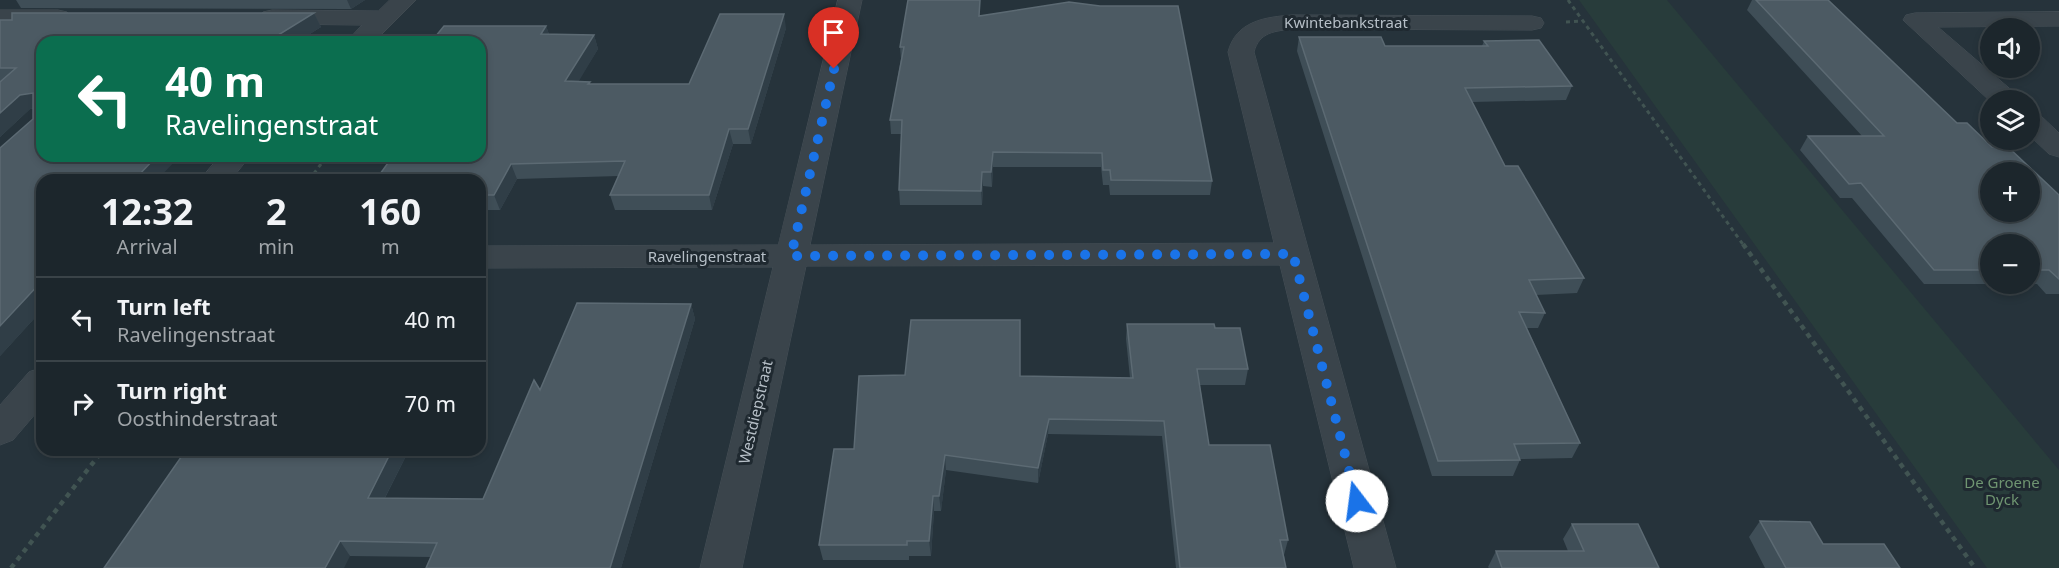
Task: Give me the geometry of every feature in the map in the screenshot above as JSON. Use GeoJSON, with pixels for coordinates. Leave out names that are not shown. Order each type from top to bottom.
{"type":"FeatureCollection","features":[{"type":"Feature","properties":{"kind":"street"},"geometry":{"type":"LineString","coordinates":[[366,36],[404,0]]}},
{"type":"Feature","properties":{"kind":"street","name":"Westdiepstraat"},"geometry":{"type":"LineString","coordinates":[[721,568],[850,0]]}},
{"type":"Feature","properties":{"kind":"street","name":"Kwintebankstraat"},"geometry":{"type":"LineString","coordinates":[[1293,254],[1241,52],[1242,42],[1249,34],[1275,23],[1448,11],[1532,23]]}},
{"type":"Feature","properties":{"kind":"street"},"geometry":{"type":"LineString","coordinates":[[0,17],[79,17]]}},
{"type":"Feature","properties":{"kind":"street"},"geometry":{"type":"LineString","coordinates":[[255,17],[386,18]]}},
{"type":"Feature","properties":{"kind":"street"},"geometry":{"type":"LineString","coordinates":[[1995,90],[1915,20],[2059,19]]}},
{"type":"Feature","properties":{"kind":"street"},"geometry":{"type":"LineString","coordinates":[[2040,131],[2059,148]]}},
{"type":"Feature","properties":{"kind":"street"},"geometry":{"type":"LineString","coordinates":[[220,174],[231,162]]}},
{"type":"Feature","properties":{"kind":"street"},"geometry":{"type":"LineString","coordinates":[[1293,254],[1374,568]]}},
{"type":"Feature","properties":{"kind":"street","name":"Ravelingenstraat"},"geometry":{"type":"LineString","coordinates":[[486,257],[1293,254]]}},
{"type":"Feature","properties":{"kind":"street"},"geometry":{"type":"LineString","coordinates":[[0,429],[36,388]]}},
{"type":"Feature","properties":{"kind":"path"},"geometry":{"type":"LineString","coordinates":[[1568,0],[1975,568]]}},
{"type":"Feature","properties":{"kind":"path"},"geometry":{"type":"LineString","coordinates":[[11,568],[97,456]]}},
{"type":"Feature","properties":{"kind":"green space","name":"De Groene Dyck"},"geometry":{"type":"Polygon","coordinates":[[[1579,0],[1667,0],[2059,470],[2059,568],[1987,568],[1579,0]]]}},
{"type":"Feature","properties":{"kind":"building"},"geometry":{"type":"Polygon","coordinates":[[[908,0],[980,0],[979,16],[1069,2],[1100,6],[1178,6],[1212,181],[1111,180],[1110,170],[1103,170],[1102,153],[993,152],[991,172],[982,172],[981,191],[899,190],[902,120],[890,120],[904,47],[900,47],[908,0]]]}},
{"type":"Feature","properties":{"kind":"building"},"geometry":{"type":"Polygon","coordinates":[[[1756,0],[1828,0],[1957,123],[1967,123],[1980,135],[1980,150],[2011,150],[2024,162],[1980,162],[1980,222],[2040,222],[2040,177],[2059,195],[2059,279],[2049,270],[2040,270],[2040,234],[1980,234],[1980,270],[1934,270],[1861,183],[1849,184],[1808,136],[1884,136],[1756,0]]]}},
{"type":"Feature","properties":{"kind":"building"},"geometry":{"type":"Polygon","coordinates":[[[12,13],[314,13],[277,36],[36,36],[36,162],[151,162],[140,174],[36,174],[36,287],[0,326],[0,148],[33,119],[33,93],[20,95],[0,113],[0,82],[16,68],[0,68],[0,20],[12,20],[12,13]]]}},
{"type":"Feature","properties":{"kind":"building"},"geometry":{"type":"Polygon","coordinates":[[[720,14],[784,14],[748,129],[729,129],[709,195],[610,195],[625,161],[511,164],[494,195],[486,195],[486,174],[380,174],[389,162],[486,162],[486,36],[436,36],[444,26],[546,26],[541,34],[594,35],[565,81],[590,82],[588,84],[689,84],[720,14]]]}},
{"type":"Feature","properties":{"kind":"building"},"geometry":{"type":"Polygon","coordinates":[[[1299,37],[1381,37],[1385,46],[1488,46],[1484,41],[1539,40],[1572,86],[1465,88],[1505,166],[1518,166],[1584,278],[1529,280],[1545,313],[1519,312],[1580,443],[1514,444],[1520,460],[1438,461],[1299,37]]]}},
{"type":"Feature","properties":{"kind":"building"},"geometry":{"type":"Polygon","coordinates":[[[577,303],[691,304],[610,568],[426,568],[437,543],[340,541],[325,568],[104,568],[182,456],[389,456],[368,498],[483,499],[534,380],[540,390],[577,303]]]}},
{"type":"Feature","properties":{"kind":"building"},"geometry":{"type":"Polygon","coordinates":[[[911,320],[1020,320],[1020,376],[1133,378],[1127,324],[1214,324],[1215,328],[1240,328],[1248,369],[1197,369],[1209,445],[1270,445],[1288,540],[1280,540],[1286,568],[1180,568],[1164,421],[1049,419],[1038,468],[945,455],[939,496],[933,496],[929,541],[907,541],[907,545],[819,545],[834,449],[854,449],[859,376],[905,375],[911,320]]]}},
{"type":"Feature","properties":{"kind":"building"},"geometry":{"type":"Polygon","coordinates":[[[1760,521],[1810,522],[1823,544],[1884,544],[1900,568],[1786,568],[1760,521]]]}},
{"type":"Feature","properties":{"kind":"building"},"geometry":{"type":"Polygon","coordinates":[[[1572,524],[1638,524],[1659,568],[1502,568],[1496,551],[1584,551],[1572,524]]]}},
{"type":"Feature","properties":{"kind":"route"},"geometry":{"type":"LineString","coordinates":[[834,69],[791,256],[1293,254],[1357,501]]}}]}
